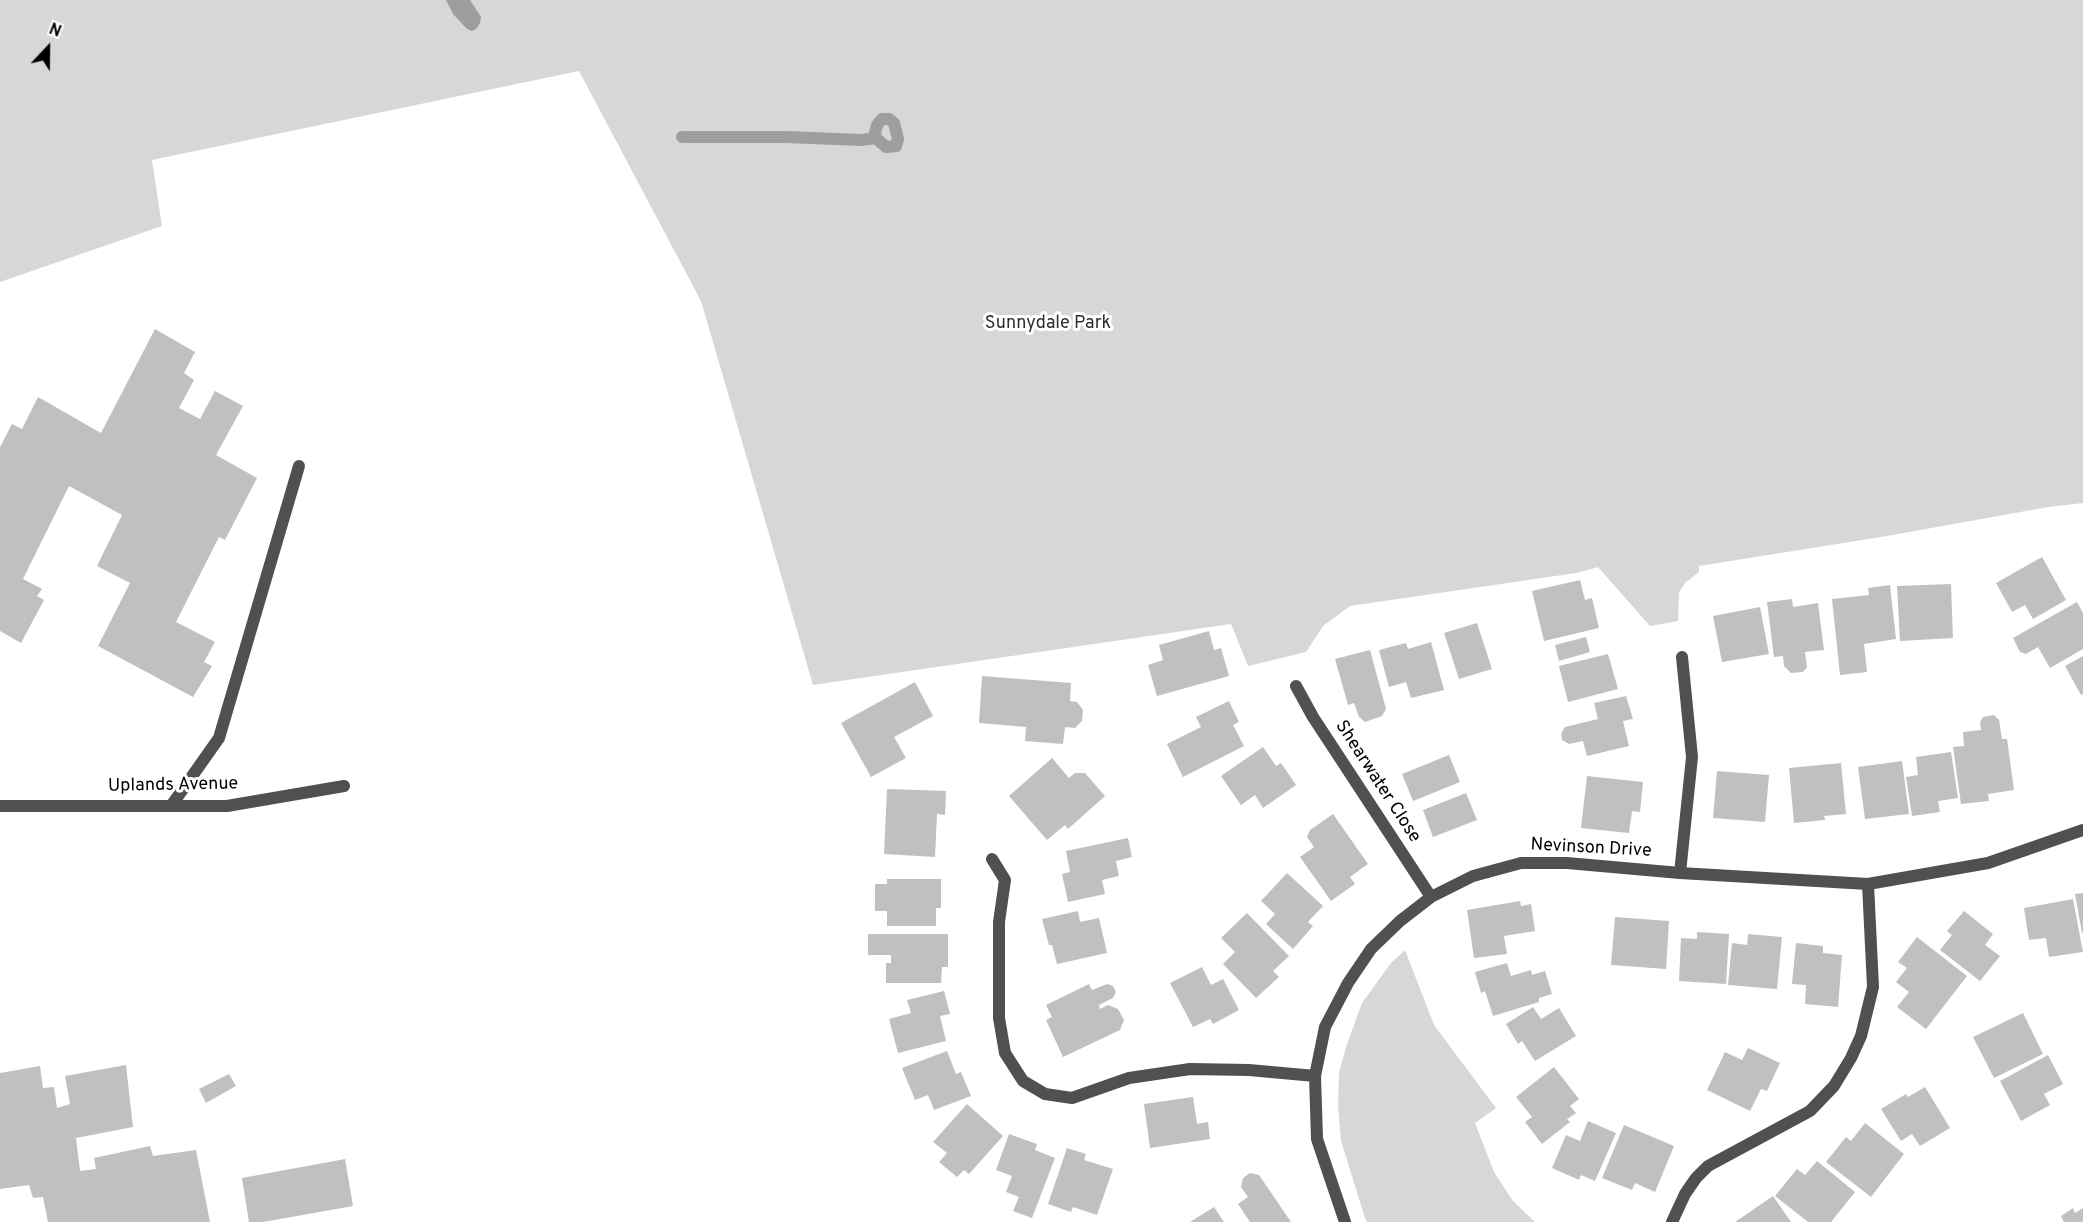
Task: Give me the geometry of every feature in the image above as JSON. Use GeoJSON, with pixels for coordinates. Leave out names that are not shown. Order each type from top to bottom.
{"type":"FeatureCollection","features":[{"type":"Feature","properties":{"kind":"street"},"geometry":{"type":"LineString","coordinates":[[171,806],[219,738],[299,466]]}},
{"type":"Feature","properties":{"kind":"street"},"geometry":{"type":"LineString","coordinates":[[1680,873],[1692,757],[1682,657]]}},
{"type":"Feature","properties":{"kind":"street","name":"Shearwater Close"},"geometry":{"type":"LineString","coordinates":[[1296,686],[1313,717],[1431,897]]}},
{"type":"Feature","properties":{"kind":"street","name":"Uplands Avenue"},"geometry":{"type":"LineString","coordinates":[[0,806],[227,806],[344,786]]}},
{"type":"Feature","properties":{"kind":"street","name":"Nevinson Drive"},"geometry":{"type":"LineString","coordinates":[[1345,1222],[1317,1139],[1315,1076],[1325,1028],[1348,983],[1371,949],[1400,921],[1431,897],[1473,876],[1521,863],[1567,863],[1680,873],[1868,884],[1988,863],[2083,830]]}},
{"type":"Feature","properties":{"kind":"street"},"geometry":{"type":"LineString","coordinates":[[992,859],[1005,880],[999,922],[999,1018],[1005,1053],[1023,1081],[1045,1094],[1072,1098],[1129,1078],[1190,1070],[1250,1070],[1315,1076]]}},
{"type":"Feature","properties":{"kind":"street"},"geometry":{"type":"LineString","coordinates":[[1672,1222],[1685,1194],[1708,1166],[1810,1111],[1834,1086],[1851,1058],[1861,1036],[1873,987],[1868,884]]}},
{"type":"Feature","properties":{"kind":"green space","name":"Sunnydale Park"},"geometry":{"type":"Polygon","coordinates":[[[0,0],[2083,0],[2083,503],[1699,566],[1699,572],[1685,583],[1679,592],[1678,621],[1650,626],[1598,567],[1576,573],[1350,606],[1323,626],[1306,652],[1248,666],[1231,624],[813,685],[701,301],[579,71],[152,160],[162,226],[0,282],[0,0]]]}},
{"type":"Feature","properties":{"kind":"green space"},"geometry":{"type":"Polygon","coordinates":[[[1405,950],[1434,1025],[1496,1108],[1475,1123],[1494,1172],[1513,1201],[1535,1222],[1367,1222],[1365,1218],[1341,1141],[1338,1106],[1339,1073],[1362,1003],[1391,963],[1405,950]]]}},
{"type":"Feature","properties":{"kind":"shaded area"},"geometry":{"type":"Polygon","coordinates":[[[446,0],[470,0],[481,17],[476,29],[472,31],[467,29],[453,14],[446,0]]]}},
{"type":"Feature","properties":{"kind":"building"},"geometry":{"type":"Polygon","coordinates":[[[155,329],[195,352],[184,373],[194,380],[179,408],[200,419],[215,391],[243,406],[216,455],[257,478],[225,540],[219,537],[176,622],[215,642],[204,662],[212,666],[193,697],[98,646],[130,583],[97,566],[122,515],[69,486],[23,579],[42,589],[37,596],[44,600],[21,643],[0,631],[0,447],[12,424],[22,429],[38,397],[101,433],[155,329]]]}},
{"type":"Feature","properties":{"kind":"building"},"geometry":{"type":"Polygon","coordinates":[[[2042,557],[2066,600],[2033,619],[2025,605],[2012,612],[1996,583],[2042,557]]]}},
{"type":"Feature","properties":{"kind":"building"},"geometry":{"type":"Polygon","coordinates":[[[1580,580],[1585,600],[1592,598],[1599,628],[1544,641],[1532,591],[1580,580]]]}},
{"type":"Feature","properties":{"kind":"building"},"geometry":{"type":"Polygon","coordinates":[[[1951,584],[1953,638],[1900,641],[1897,586],[1951,584]]]}},
{"type":"Feature","properties":{"kind":"building"},"geometry":{"type":"Polygon","coordinates":[[[1890,585],[1896,639],[1864,644],[1867,672],[1840,675],[1832,599],[1869,595],[1868,588],[1890,585]]]}},
{"type":"Feature","properties":{"kind":"building"},"geometry":{"type":"Polygon","coordinates":[[[1792,599],[1793,607],[1818,603],[1824,650],[1805,652],[1807,667],[1803,672],[1791,673],[1784,666],[1783,656],[1774,657],[1767,602],[1792,599]]]}},
{"type":"Feature","properties":{"kind":"building"},"geometry":{"type":"Polygon","coordinates":[[[2077,602],[2083,613],[2083,649],[2050,668],[2038,647],[2026,654],[2020,652],[2013,638],[2077,602]]]}},
{"type":"Feature","properties":{"kind":"building"},"geometry":{"type":"Polygon","coordinates":[[[1760,607],[1769,654],[1722,662],[1713,616],[1760,607]]]}},
{"type":"Feature","properties":{"kind":"building"},"geometry":{"type":"Polygon","coordinates":[[[1477,623],[1492,669],[1459,679],[1444,633],[1477,623]]]}},
{"type":"Feature","properties":{"kind":"building"},"geometry":{"type":"Polygon","coordinates":[[[1209,631],[1214,650],[1221,648],[1229,676],[1157,696],[1148,665],[1163,660],[1159,645],[1209,631]]]}},
{"type":"Feature","properties":{"kind":"building"},"geometry":{"type":"Polygon","coordinates":[[[1586,637],[1590,652],[1559,661],[1555,645],[1586,637]]]}},
{"type":"Feature","properties":{"kind":"building"},"geometry":{"type":"Polygon","coordinates":[[[1431,642],[1444,690],[1411,698],[1406,682],[1389,687],[1379,650],[1406,643],[1408,649],[1431,642]]]}},
{"type":"Feature","properties":{"kind":"building"},"geometry":{"type":"Polygon","coordinates":[[[1370,650],[1386,709],[1382,716],[1365,722],[1359,717],[1354,703],[1348,705],[1335,659],[1370,650]]]}},
{"type":"Feature","properties":{"kind":"building"},"geometry":{"type":"Polygon","coordinates":[[[1608,654],[1618,689],[1568,702],[1559,666],[1608,654]]]}},
{"type":"Feature","properties":{"kind":"building"},"geometry":{"type":"Polygon","coordinates":[[[2083,656],[2083,694],[2081,695],[2065,666],[2083,656]]]}},
{"type":"Feature","properties":{"kind":"building"},"geometry":{"type":"Polygon","coordinates":[[[982,676],[1071,683],[1070,701],[1077,702],[1083,710],[1082,721],[1075,728],[1065,727],[1063,744],[1025,741],[1026,727],[979,723],[982,676]]]}},
{"type":"Feature","properties":{"kind":"building"},"geometry":{"type":"Polygon","coordinates":[[[915,682],[933,716],[894,737],[906,758],[871,777],[841,723],[915,682]]]}},
{"type":"Feature","properties":{"kind":"building"},"geometry":{"type":"Polygon","coordinates":[[[1626,696],[1633,719],[1623,721],[1629,746],[1587,756],[1583,741],[1569,744],[1562,740],[1561,734],[1565,727],[1598,719],[1594,703],[1626,696]]]}},
{"type":"Feature","properties":{"kind":"building"},"geometry":{"type":"Polygon","coordinates":[[[1229,701],[1239,722],[1233,725],[1244,746],[1183,777],[1167,744],[1201,727],[1196,717],[1229,701]]]}},
{"type":"Feature","properties":{"kind":"building"},"geometry":{"type":"Polygon","coordinates":[[[1994,715],[1999,720],[2002,739],[2007,739],[2014,790],[1988,794],[1989,801],[1961,804],[1953,747],[1964,746],[1963,732],[1981,730],[1980,722],[1983,717],[1994,715]]]}},
{"type":"Feature","properties":{"kind":"building"},"geometry":{"type":"Polygon","coordinates":[[[1263,747],[1276,766],[1281,763],[1296,785],[1263,808],[1255,795],[1241,805],[1221,776],[1263,747]]]}},
{"type":"Feature","properties":{"kind":"building"},"geometry":{"type":"Polygon","coordinates":[[[1951,752],[1958,798],[1938,801],[1940,812],[1912,816],[1906,777],[1918,775],[1916,757],[1951,752]]]}},
{"type":"Feature","properties":{"kind":"building"},"geometry":{"type":"Polygon","coordinates":[[[1449,755],[1460,782],[1413,801],[1402,774],[1449,755]]]}},
{"type":"Feature","properties":{"kind":"building"},"geometry":{"type":"Polygon","coordinates":[[[1052,758],[1069,778],[1075,773],[1085,773],[1105,796],[1068,829],[1065,825],[1047,840],[1009,796],[1052,758]]]}},
{"type":"Feature","properties":{"kind":"building"},"geometry":{"type":"Polygon","coordinates":[[[1902,761],[1909,814],[1865,819],[1858,767],[1902,761]]]}},
{"type":"Feature","properties":{"kind":"building"},"geometry":{"type":"Polygon","coordinates":[[[1841,763],[1846,814],[1824,816],[1825,820],[1794,823],[1789,768],[1841,763]]]}},
{"type":"Feature","properties":{"kind":"building"},"geometry":{"type":"Polygon","coordinates":[[[1717,771],[1769,775],[1765,822],[1713,818],[1717,771]]]}},
{"type":"Feature","properties":{"kind":"building"},"geometry":{"type":"Polygon","coordinates":[[[1587,776],[1643,782],[1640,812],[1632,811],[1629,833],[1581,828],[1587,776]]]}},
{"type":"Feature","properties":{"kind":"building"},"geometry":{"type":"Polygon","coordinates":[[[887,789],[946,791],[945,815],[937,814],[935,857],[884,854],[887,789]]]}},
{"type":"Feature","properties":{"kind":"building"},"geometry":{"type":"Polygon","coordinates":[[[1466,793],[1477,820],[1433,837],[1423,810],[1466,793]]]}},
{"type":"Feature","properties":{"kind":"building"},"geometry":{"type":"Polygon","coordinates":[[[1333,814],[1368,864],[1350,877],[1355,884],[1331,901],[1300,857],[1314,847],[1307,837],[1310,830],[1333,814]]]}},
{"type":"Feature","properties":{"kind":"building"},"geometry":{"type":"Polygon","coordinates":[[[1128,838],[1132,857],[1116,861],[1119,876],[1102,880],[1105,894],[1068,902],[1062,874],[1070,872],[1066,851],[1128,838]]]}},
{"type":"Feature","properties":{"kind":"building"},"geometry":{"type":"Polygon","coordinates":[[[1287,873],[1323,906],[1308,922],[1313,926],[1293,949],[1266,924],[1275,914],[1261,901],[1287,873]]]}},
{"type":"Feature","properties":{"kind":"building"},"geometry":{"type":"Polygon","coordinates":[[[887,879],[941,879],[941,908],[936,908],[936,926],[887,926],[887,911],[875,911],[875,884],[887,884],[887,879]]]}},
{"type":"Feature","properties":{"kind":"building"},"geometry":{"type":"Polygon","coordinates":[[[2083,893],[2083,933],[2082,933],[2075,894],[2083,893]]]}},
{"type":"Feature","properties":{"kind":"building"},"geometry":{"type":"Polygon","coordinates":[[[2073,899],[2083,952],[2049,957],[2046,938],[2029,940],[2024,908],[2073,899]]]}},
{"type":"Feature","properties":{"kind":"building"},"geometry":{"type":"Polygon","coordinates":[[[1520,901],[1521,906],[1531,904],[1535,931],[1504,936],[1507,954],[1474,958],[1467,910],[1520,901]]]}},
{"type":"Feature","properties":{"kind":"building"},"geometry":{"type":"Polygon","coordinates":[[[1078,911],[1080,922],[1099,918],[1107,953],[1057,964],[1042,919],[1078,911]]]}},
{"type":"Feature","properties":{"kind":"building"},"geometry":{"type":"Polygon","coordinates":[[[1964,911],[1993,934],[1985,945],[2000,956],[1980,981],[1940,950],[1952,935],[1947,931],[1964,911]]]}},
{"type":"Feature","properties":{"kind":"building"},"geometry":{"type":"Polygon","coordinates":[[[1247,913],[1289,956],[1273,971],[1279,977],[1256,998],[1223,964],[1235,952],[1221,938],[1247,913]]]}},
{"type":"Feature","properties":{"kind":"building"},"geometry":{"type":"Polygon","coordinates":[[[1615,917],[1669,921],[1666,969],[1611,965],[1615,917]]]}},
{"type":"Feature","properties":{"kind":"building"},"geometry":{"type":"Polygon","coordinates":[[[1697,932],[1729,934],[1726,984],[1679,981],[1681,938],[1697,939],[1697,932]]]}},
{"type":"Feature","properties":{"kind":"building"},"geometry":{"type":"Polygon","coordinates":[[[868,934],[948,934],[948,967],[942,967],[941,983],[886,983],[886,963],[891,963],[891,955],[868,955],[868,934]]]}},
{"type":"Feature","properties":{"kind":"building"},"geometry":{"type":"Polygon","coordinates":[[[1748,934],[1782,937],[1777,989],[1728,985],[1732,943],[1747,945],[1748,934]]]}},
{"type":"Feature","properties":{"kind":"building"},"geometry":{"type":"Polygon","coordinates":[[[1917,937],[1967,976],[1926,1029],[1897,1007],[1909,992],[1896,982],[1907,968],[1898,962],[1917,937]]]}},
{"type":"Feature","properties":{"kind":"building"},"geometry":{"type":"Polygon","coordinates":[[[1796,943],[1823,946],[1823,953],[1842,955],[1838,1007],[1805,1004],[1806,985],[1792,984],[1796,943]]]}},
{"type":"Feature","properties":{"kind":"building"},"geometry":{"type":"Polygon","coordinates":[[[1507,963],[1511,976],[1531,970],[1532,975],[1545,971],[1552,994],[1539,998],[1539,1002],[1493,1016],[1485,991],[1481,993],[1475,972],[1507,963]]]}},
{"type":"Feature","properties":{"kind":"building"},"geometry":{"type":"Polygon","coordinates":[[[1202,967],[1211,985],[1223,979],[1239,1010],[1213,1024],[1210,1019],[1193,1027],[1170,983],[1202,967]]]}},
{"type":"Feature","properties":{"kind":"building"},"geometry":{"type":"Polygon","coordinates":[[[1089,984],[1092,990],[1107,984],[1113,986],[1116,992],[1113,998],[1099,1005],[1100,1009],[1108,1005],[1118,1009],[1124,1020],[1120,1030],[1063,1057],[1046,1020],[1052,1017],[1046,1005],[1089,984]]]}},
{"type":"Feature","properties":{"kind":"building"},"geometry":{"type":"Polygon","coordinates":[[[944,991],[950,1014],[940,1016],[946,1041],[898,1053],[889,1019],[911,1013],[907,1000],[944,991]]]}},
{"type":"Feature","properties":{"kind":"building"},"geometry":{"type":"Polygon","coordinates":[[[1533,1007],[1541,1019],[1559,1008],[1576,1036],[1535,1061],[1522,1041],[1518,1044],[1506,1024],[1533,1007]]]}},
{"type":"Feature","properties":{"kind":"building"},"geometry":{"type":"Polygon","coordinates":[[[2023,1013],[2043,1054],[1994,1078],[1973,1037],[2023,1013]]]}},
{"type":"Feature","properties":{"kind":"building"},"geometry":{"type":"Polygon","coordinates":[[[1748,1048],[1780,1063],[1767,1091],[1761,1089],[1750,1111],[1707,1090],[1725,1052],[1742,1060],[1748,1048]]]}},
{"type":"Feature","properties":{"kind":"building"},"geometry":{"type":"Polygon","coordinates":[[[947,1051],[956,1074],[961,1072],[971,1096],[934,1110],[928,1095],[915,1100],[902,1068],[947,1051]]]}},
{"type":"Feature","properties":{"kind":"building"},"geometry":{"type":"Polygon","coordinates":[[[2048,1055],[2063,1084],[2044,1094],[2050,1105],[2021,1121],[2000,1081],[2048,1055]]]}},
{"type":"Feature","properties":{"kind":"building"},"geometry":{"type":"Polygon","coordinates":[[[126,1065],[133,1127],[76,1138],[80,1171],[96,1169],[94,1158],[150,1146],[153,1156],[196,1150],[210,1222],[48,1222],[43,1197],[33,1198],[29,1185],[0,1189],[0,1073],[40,1066],[43,1088],[54,1087],[57,1108],[70,1104],[65,1076],[126,1065]]]}},
{"type":"Feature","properties":{"kind":"building"},"geometry":{"type":"Polygon","coordinates":[[[1554,1067],[1579,1099],[1570,1106],[1576,1113],[1567,1119],[1570,1122],[1542,1144],[1525,1122],[1532,1117],[1516,1097],[1554,1067]]]}},
{"type":"Feature","properties":{"kind":"building"},"geometry":{"type":"Polygon","coordinates":[[[229,1074],[236,1086],[206,1103],[199,1089],[229,1074]]]}},
{"type":"Feature","properties":{"kind":"building"},"geometry":{"type":"Polygon","coordinates":[[[1925,1087],[1950,1128],[1920,1146],[1912,1134],[1901,1141],[1881,1109],[1906,1094],[1908,1097],[1925,1087]]]}},
{"type":"Feature","properties":{"kind":"building"},"geometry":{"type":"Polygon","coordinates":[[[1193,1097],[1197,1124],[1208,1122],[1210,1139],[1150,1148],[1144,1104],[1193,1097]]]}},
{"type":"Feature","properties":{"kind":"building"},"geometry":{"type":"Polygon","coordinates":[[[967,1104],[1003,1136],[969,1174],[964,1170],[957,1177],[939,1162],[947,1153],[933,1142],[967,1104]]]}},
{"type":"Feature","properties":{"kind":"building"},"geometry":{"type":"Polygon","coordinates":[[[1588,1121],[1616,1133],[1595,1181],[1581,1175],[1579,1180],[1552,1168],[1566,1135],[1580,1141],[1588,1121]]]}},
{"type":"Feature","properties":{"kind":"building"},"geometry":{"type":"Polygon","coordinates":[[[1865,1123],[1904,1154],[1871,1197],[1826,1162],[1846,1137],[1851,1141],[1865,1123]]]}},
{"type":"Feature","properties":{"kind":"building"},"geometry":{"type":"Polygon","coordinates":[[[1624,1125],[1674,1146],[1655,1192],[1635,1183],[1632,1190],[1602,1178],[1624,1125]]]}},
{"type":"Feature","properties":{"kind":"building"},"geometry":{"type":"Polygon","coordinates":[[[1009,1134],[1037,1144],[1035,1150],[1055,1158],[1032,1218],[1013,1211],[1019,1197],[1006,1192],[1012,1176],[996,1170],[1009,1134]]]}},
{"type":"Feature","properties":{"kind":"building"},"geometry":{"type":"Polygon","coordinates":[[[1067,1148],[1086,1154],[1084,1160],[1113,1169],[1097,1215],[1073,1207],[1071,1212],[1048,1204],[1067,1148]]]}},
{"type":"Feature","properties":{"kind":"building"},"geometry":{"type":"Polygon","coordinates":[[[345,1159],[353,1206],[263,1222],[249,1222],[242,1178],[345,1159]]]}},
{"type":"Feature","properties":{"kind":"building"},"geometry":{"type":"Polygon","coordinates":[[[1817,1161],[1855,1192],[1831,1222],[1808,1222],[1775,1196],[1797,1169],[1805,1175],[1817,1161]]]}},
{"type":"Feature","properties":{"kind":"building"},"geometry":{"type":"Polygon","coordinates":[[[1250,1173],[1259,1175],[1291,1222],[1250,1222],[1238,1204],[1248,1197],[1241,1187],[1243,1178],[1250,1173]]]}},
{"type":"Feature","properties":{"kind":"building"},"geometry":{"type":"Polygon","coordinates":[[[1773,1196],[1791,1222],[1735,1222],[1773,1196]]]}},
{"type":"Feature","properties":{"kind":"building"},"geometry":{"type":"Polygon","coordinates":[[[1214,1207],[1224,1222],[1190,1222],[1214,1207]]]}},
{"type":"Feature","properties":{"kind":"building"},"geometry":{"type":"Polygon","coordinates":[[[2073,1208],[2075,1213],[2083,1208],[2083,1222],[2064,1222],[2061,1216],[2073,1208]]]}},
{"type":"Feature","properties":{"kind":"waterway"},"geometry":{"type":"LineString","coordinates":[[682,137],[861,140],[876,138],[877,125],[882,119],[889,119],[894,123],[898,139],[896,146],[886,147],[876,138]]}}]}
